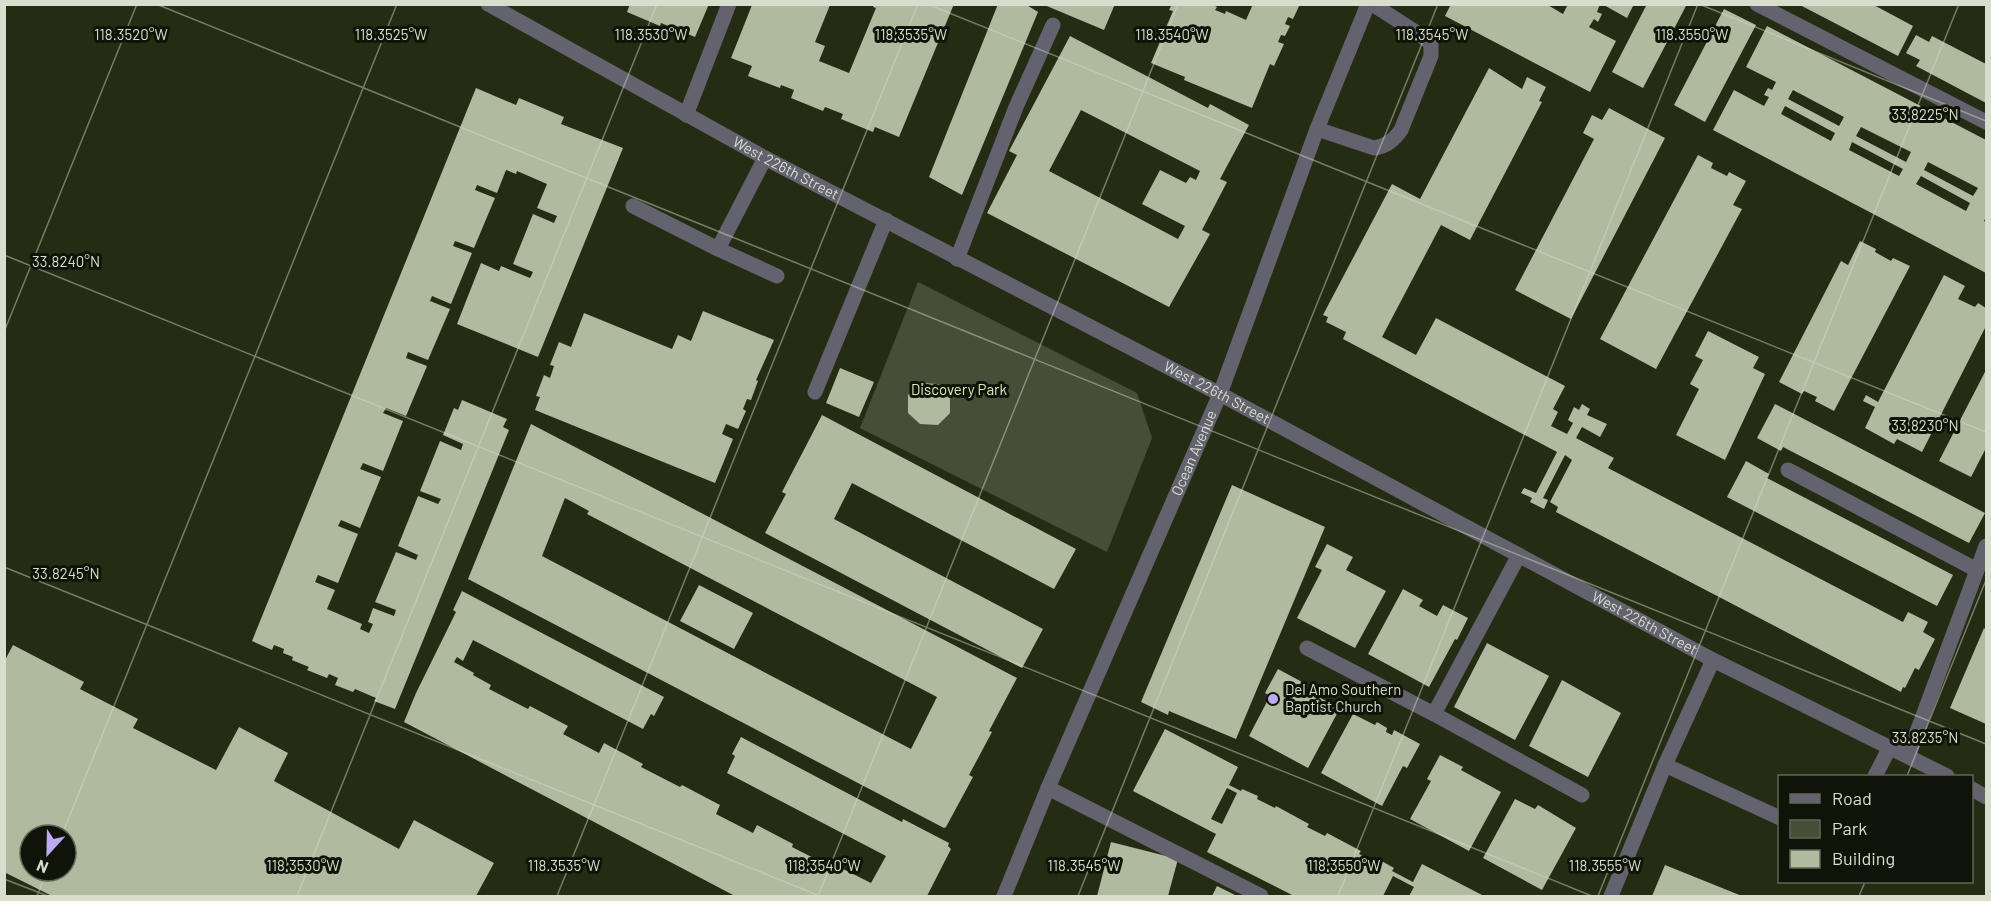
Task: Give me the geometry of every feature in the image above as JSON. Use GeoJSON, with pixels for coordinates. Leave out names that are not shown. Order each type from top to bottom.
{"type":"FeatureCollection","features":[{"type":"Feature","properties":{"kind":"street","name":"West 226th Street"},"geometry":{"type":"LineString","coordinates":[[488,4],[765,158],[1220,394],[1713,660],[1943,775]]}},
{"type":"Feature","properties":{"kind":"street"},"geometry":{"type":"LineString","coordinates":[[686,115],[729,4]]}},
{"type":"Feature","properties":{"kind":"street"},"geometry":{"type":"LineString","coordinates":[[1317,129],[1374,148],[1382,147],[1394,140],[1401,130],[1431,56],[1431,44],[1370,4]]}},
{"type":"Feature","properties":{"kind":"street","name":"Ocean Avenue"},"geometry":{"type":"LineString","coordinates":[[1005,896],[1048,789],[1220,394],[1317,129],[1370,4]]}},
{"type":"Feature","properties":{"kind":"street"},"geometry":{"type":"LineString","coordinates":[[1758,4],[1986,122]]}},
{"type":"Feature","properties":{"kind":"street"},"geometry":{"type":"LineString","coordinates":[[957,259],[1016,107],[1053,26]]}},
{"type":"Feature","properties":{"kind":"street"},"geometry":{"type":"LineString","coordinates":[[718,249],[765,158]]}},
{"type":"Feature","properties":{"kind":"street"},"geometry":{"type":"LineString","coordinates":[[633,206],[777,276]]}},
{"type":"Feature","properties":{"kind":"street"},"geometry":{"type":"LineString","coordinates":[[815,392],[886,220]]}},
{"type":"Feature","properties":{"kind":"street"},"geometry":{"type":"LineString","coordinates":[[1788,470],[1977,570]]}},
{"type":"Feature","properties":{"kind":"street"},"geometry":{"type":"LineString","coordinates":[[1908,756],[1986,546]]}},
{"type":"Feature","properties":{"kind":"street"},"geometry":{"type":"LineString","coordinates":[[1434,714],[1519,555]]}},
{"type":"Feature","properties":{"kind":"street"},"geometry":{"type":"LineString","coordinates":[[1307,648],[1582,795]]}},
{"type":"Feature","properties":{"kind":"street"},"geometry":{"type":"LineString","coordinates":[[1611,897],[1665,765],[1713,660]]}},
{"type":"Feature","properties":{"kind":"street"},"geometry":{"type":"LineString","coordinates":[[1876,775],[1890,747]]}},
{"type":"Feature","properties":{"kind":"street"},"geometry":{"type":"LineString","coordinates":[[1665,765],[1778,818]]}},
{"type":"Feature","properties":{"kind":"street"},"geometry":{"type":"LineString","coordinates":[[1048,789],[1261,897]]}},
{"type":"Feature","properties":{"kind":"green space","name":"Discovery Park"},"geometry":{"type":"Polygon","coordinates":[[[918,282],[1137,393],[1152,438],[1107,552],[860,428],[918,282]]]}},
{"type":"Feature","properties":{"kind":"building"},"geometry":{"type":"Polygon","coordinates":[[[630,4],[709,4],[695,37],[627,12],[630,4]]]}},
{"type":"Feature","properties":{"kind":"building"},"geometry":{"type":"Polygon","coordinates":[[[874,4],[954,4],[899,137],[875,127],[873,132],[841,119],[843,114],[825,107],[823,111],[791,98],[794,90],[781,85],[780,88],[748,76],[752,66],[731,58],[752,5],[830,5],[815,42],[825,46],[819,61],[849,73],[876,8],[873,7],[874,4]]]}},
{"type":"Feature","properties":{"kind":"building"},"geometry":{"type":"Polygon","coordinates":[[[998,4],[1025,4],[1038,12],[962,195],[929,177],[998,4]]]}},
{"type":"Feature","properties":{"kind":"building"},"geometry":{"type":"Polygon","coordinates":[[[1042,4],[1115,4],[1104,30],[1042,4]]]}},
{"type":"Feature","properties":{"kind":"building"},"geometry":{"type":"Polygon","coordinates":[[[1172,4],[1211,4],[1217,7],[1215,10],[1225,14],[1226,11],[1246,20],[1253,4],[1300,4],[1293,19],[1288,17],[1285,24],[1290,26],[1285,36],[1281,35],[1278,42],[1284,44],[1274,66],[1270,64],[1252,108],[1184,80],[1185,77],[1151,63],[1173,11],[1169,10],[1172,4]]]}},
{"type":"Feature","properties":{"kind":"building"},"geometry":{"type":"Polygon","coordinates":[[[1451,4],[1546,4],[1563,14],[1568,4],[1600,4],[1597,12],[1602,14],[1598,22],[1594,19],[1589,27],[1616,41],[1590,92],[1445,16],[1451,4]]]}},
{"type":"Feature","properties":{"kind":"building"},"geometry":{"type":"Polygon","coordinates":[[[1602,4],[1634,4],[1627,18],[1602,4]]]}},
{"type":"Feature","properties":{"kind":"building"},"geometry":{"type":"Polygon","coordinates":[[[1647,4],[1687,4],[1643,88],[1612,72],[1647,4]]]}},
{"type":"Feature","properties":{"kind":"building"},"geometry":{"type":"Polygon","coordinates":[[[1798,4],[1872,4],[1913,26],[1898,56],[1798,4]]]}},
{"type":"Feature","properties":{"kind":"building"},"geometry":{"type":"Polygon","coordinates":[[[1724,9],[1756,25],[1705,122],[1674,105],[1724,9]]]}},
{"type":"Feature","properties":{"kind":"building"},"geometry":{"type":"Polygon","coordinates":[[[1767,26],[1986,140],[1986,217],[1984,221],[1986,222],[1986,273],[1713,130],[1734,90],[1764,106],[1769,97],[1764,95],[1768,88],[1772,90],[1776,82],[1746,67],[1767,26]],[[1793,90],[1788,99],[1839,126],[1844,117],[1793,90]],[[1785,106],[1781,114],[1831,141],[1835,133],[1785,106]],[[1861,127],[1856,136],[1906,162],[1911,152],[1861,127]],[[1852,142],[1849,150],[1899,176],[1903,169],[1852,142]],[[1928,162],[1924,170],[1973,196],[1978,188],[1928,162]],[[1921,176],[1916,184],[1966,211],[1970,203],[1921,176]]]}},
{"type":"Feature","properties":{"kind":"building"},"geometry":{"type":"Polygon","coordinates":[[[1916,35],[1929,42],[1932,36],[1986,64],[1986,103],[1916,66],[1920,60],[1906,53],[1916,35]]]}},
{"type":"Feature","properties":{"kind":"building"},"geometry":{"type":"Polygon","coordinates":[[[1070,36],[1208,108],[1210,104],[1249,125],[1220,179],[1227,182],[1202,230],[1210,234],[1169,307],[987,213],[1017,155],[1009,151],[1070,36]],[[1081,110],[1049,171],[1178,239],[1185,226],[1142,204],[1160,170],[1186,183],[1190,177],[1196,180],[1200,171],[1081,110]]]}},
{"type":"Feature","properties":{"kind":"building"},"geometry":{"type":"Polygon","coordinates":[[[1489,68],[1522,89],[1527,77],[1546,87],[1539,101],[1542,102],[1470,240],[1441,225],[1382,337],[1416,355],[1436,318],[1565,386],[1553,409],[1558,412],[1551,426],[1567,434],[1573,423],[1568,420],[1574,407],[1579,410],[1582,404],[1590,409],[1587,415],[1607,424],[1600,437],[1582,427],[1576,438],[1614,458],[1608,468],[1903,622],[1908,612],[1928,622],[1923,632],[1935,639],[1919,670],[1915,668],[1901,692],[1556,512],[1558,507],[1550,502],[1572,460],[1565,455],[1543,498],[1548,500],[1544,509],[1530,502],[1532,498],[1521,493],[1524,488],[1536,493],[1557,452],[1343,339],[1346,332],[1326,322],[1328,317],[1323,315],[1392,184],[1420,199],[1489,68]]]}},
{"type":"Feature","properties":{"kind":"building"},"geometry":{"type":"Polygon","coordinates":[[[476,88],[516,105],[519,98],[564,117],[561,124],[623,148],[538,357],[457,324],[481,263],[499,271],[501,266],[530,278],[533,272],[513,264],[533,214],[554,223],[557,216],[537,208],[547,184],[517,171],[516,174],[506,170],[497,193],[477,185],[475,190],[495,198],[474,248],[455,241],[453,246],[472,253],[451,304],[432,296],[430,301],[450,309],[428,360],[408,352],[406,358],[427,366],[406,416],[386,408],[383,413],[403,421],[383,471],[363,463],[360,469],[381,477],[360,528],[341,520],[338,526],[358,534],[338,583],[318,575],[315,582],[335,590],[327,609],[362,624],[360,629],[369,633],[373,624],[368,622],[373,608],[394,616],[396,610],[375,602],[396,552],[416,560],[418,555],[398,546],[418,496],[438,504],[441,499],[420,491],[440,441],[461,450],[463,444],[443,435],[454,408],[458,410],[462,400],[507,419],[503,427],[509,430],[395,709],[374,701],[376,698],[355,689],[353,692],[335,685],[338,678],[329,674],[327,678],[307,670],[309,667],[292,660],[293,657],[283,653],[284,649],[274,645],[272,650],[252,641],[476,88]]]}},
{"type":"Feature","properties":{"kind":"building"},"geometry":{"type":"Polygon","coordinates":[[[1609,108],[1665,138],[1571,319],[1515,290],[1594,139],[1583,133],[1592,115],[1602,120],[1609,108]]]}},
{"type":"Feature","properties":{"kind":"building"},"geometry":{"type":"Polygon","coordinates":[[[1698,155],[1713,163],[1711,168],[1727,176],[1729,172],[1746,181],[1733,205],[1742,209],[1656,369],[1600,339],[1698,155]]]}},
{"type":"Feature","properties":{"kind":"building"},"geometry":{"type":"Polygon","coordinates":[[[1860,241],[1876,249],[1875,252],[1891,261],[1893,258],[1910,266],[1834,411],[1815,401],[1817,397],[1804,391],[1802,394],[1779,382],[1841,261],[1848,265],[1860,241]]]}},
{"type":"Feature","properties":{"kind":"building"},"geometry":{"type":"Polygon","coordinates":[[[1944,275],[1965,286],[1958,299],[1975,307],[1978,303],[1986,308],[1986,326],[1922,452],[1897,439],[1894,444],[1865,428],[1875,407],[1863,401],[1866,395],[1878,402],[1944,275]]]}},
{"type":"Feature","properties":{"kind":"building"},"geometry":{"type":"Polygon","coordinates":[[[703,311],[774,340],[756,380],[758,381],[751,400],[747,399],[743,409],[746,411],[738,429],[726,424],[722,434],[733,439],[715,483],[535,410],[540,397],[536,396],[544,375],[550,378],[554,366],[550,365],[559,342],[571,347],[584,313],[672,349],[678,335],[691,341],[703,311]]]}},
{"type":"Feature","properties":{"kind":"building"},"geometry":{"type":"Polygon","coordinates":[[[1708,331],[1759,357],[1753,368],[1765,374],[1725,460],[1676,435],[1699,389],[1690,384],[1703,360],[1695,356],[1708,331]]]}},
{"type":"Feature","properties":{"kind":"building"},"geometry":{"type":"Polygon","coordinates":[[[840,368],[874,382],[859,417],[826,403],[840,368]]]}},
{"type":"Feature","properties":{"kind":"building"},"geometry":{"type":"Polygon","coordinates":[[[1986,370],[1986,448],[1971,477],[1939,461],[1986,370]]]}},
{"type":"Feature","properties":{"kind":"building"},"geometry":{"type":"Polygon","coordinates":[[[921,383],[938,384],[950,397],[950,413],[938,425],[920,424],[908,413],[908,395],[921,383]]]}},
{"type":"Feature","properties":{"kind":"building"},"geometry":{"type":"Polygon","coordinates":[[[1775,404],[1985,513],[1969,543],[1783,447],[1781,451],[1757,438],[1775,404]]]}},
{"type":"Feature","properties":{"kind":"building"},"geometry":{"type":"Polygon","coordinates":[[[822,415],[1076,549],[1054,589],[852,483],[834,519],[1043,629],[1022,668],[765,533],[786,494],[782,492],[822,415]]]}},
{"type":"Feature","properties":{"kind":"building"},"geometry":{"type":"Polygon","coordinates":[[[531,424],[1017,678],[969,775],[973,777],[944,828],[468,579],[531,424]],[[565,498],[542,556],[911,749],[937,697],[587,514],[589,511],[565,498]]]}},
{"type":"Feature","properties":{"kind":"building"},"geometry":{"type":"Polygon","coordinates":[[[1746,461],[1769,474],[1767,478],[1953,575],[1937,606],[1727,497],[1746,461]]]}},
{"type":"Feature","properties":{"kind":"building"},"geometry":{"type":"Polygon","coordinates":[[[1232,485],[1325,527],[1236,739],[1169,711],[1168,715],[1141,702],[1232,485]]]}},
{"type":"Feature","properties":{"kind":"building"},"geometry":{"type":"Polygon","coordinates":[[[1327,544],[1353,557],[1346,570],[1386,591],[1355,648],[1297,618],[1322,570],[1315,567],[1327,544]]]}},
{"type":"Feature","properties":{"kind":"building"},"geometry":{"type":"Polygon","coordinates":[[[699,585],[753,613],[734,649],[680,621],[699,585]]]}},
{"type":"Feature","properties":{"kind":"building"},"geometry":{"type":"Polygon","coordinates":[[[1403,589],[1423,600],[1419,606],[1437,616],[1443,605],[1468,618],[1429,687],[1368,654],[1403,589]]]}},
{"type":"Feature","properties":{"kind":"building"},"geometry":{"type":"Polygon","coordinates":[[[462,591],[664,697],[654,716],[651,714],[643,729],[473,640],[463,661],[457,657],[454,662],[491,685],[489,689],[528,709],[530,706],[568,726],[563,734],[599,753],[604,743],[643,764],[641,767],[720,805],[716,814],[753,833],[757,825],[793,844],[792,847],[833,868],[835,865],[871,883],[886,856],[727,773],[735,756],[732,754],[741,737],[902,822],[903,819],[949,843],[948,846],[951,849],[927,896],[735,896],[404,722],[456,612],[453,610],[462,591]]]}},
{"type":"Feature","properties":{"kind":"building"},"geometry":{"type":"Polygon","coordinates":[[[1984,628],[1986,630],[1986,724],[1950,708],[1984,628]]]}},
{"type":"Feature","properties":{"kind":"building"},"geometry":{"type":"Polygon","coordinates":[[[1487,643],[1549,676],[1515,740],[1454,707],[1487,643]]]}},
{"type":"Feature","properties":{"kind":"building"},"geometry":{"type":"Polygon","coordinates":[[[13,645],[84,682],[80,689],[138,719],[133,728],[216,770],[239,727],[288,753],[274,781],[399,849],[414,820],[494,863],[476,896],[52,896],[26,883],[78,883],[78,823],[18,823],[18,879],[4,872],[4,662],[13,645]]]}},
{"type":"Feature","properties":{"kind":"building"},"geometry":{"type":"Polygon","coordinates":[[[1278,669],[1302,682],[1299,687],[1340,708],[1308,768],[1249,736],[1270,696],[1265,693],[1278,669]]]}},
{"type":"Feature","properties":{"kind":"building"},"geometry":{"type":"Polygon","coordinates":[[[1562,680],[1621,713],[1588,777],[1529,746],[1562,680]]]}},
{"type":"Feature","properties":{"kind":"building"},"geometry":{"type":"Polygon","coordinates":[[[1353,714],[1375,725],[1377,722],[1387,728],[1386,732],[1392,735],[1394,730],[1420,744],[1407,768],[1403,766],[1382,806],[1321,773],[1353,714]]]}},
{"type":"Feature","properties":{"kind":"building"},"geometry":{"type":"Polygon","coordinates":[[[1165,729],[1238,767],[1229,785],[1258,796],[1257,799],[1275,808],[1276,806],[1309,824],[1307,827],[1325,836],[1327,833],[1361,851],[1359,854],[1376,863],[1378,859],[1394,868],[1392,871],[1413,882],[1422,864],[1484,896],[1409,896],[1414,887],[1393,876],[1383,896],[1294,896],[1207,852],[1216,834],[1133,791],[1165,729]],[[1227,788],[1211,819],[1222,824],[1237,793],[1227,788]]]}},
{"type":"Feature","properties":{"kind":"building"},"geometry":{"type":"Polygon","coordinates":[[[1440,755],[1463,767],[1461,770],[1501,792],[1469,851],[1410,819],[1431,781],[1427,779],[1440,755]]]}},
{"type":"Feature","properties":{"kind":"building"},"geometry":{"type":"Polygon","coordinates":[[[1515,799],[1535,809],[1538,805],[1576,828],[1542,890],[1483,858],[1515,799]]]}},
{"type":"Feature","properties":{"kind":"building"},"geometry":{"type":"Polygon","coordinates":[[[1111,842],[1178,859],[1168,896],[1097,896],[1111,842]]]}},
{"type":"Feature","properties":{"kind":"building"},"geometry":{"type":"Polygon","coordinates":[[[1665,865],[1742,896],[1652,896],[1665,865]]]}},
{"type":"Feature","properties":{"kind":"building"},"geometry":{"type":"Polygon","coordinates":[[[1217,886],[1237,896],[1212,896],[1217,886]]]}},
{"type":"Feature","properties":{"kind":"place","name":"Del Amo Southern Baptist Church"},"geometry":{"type":"Point","coordinates":[1273,699]}}]}
